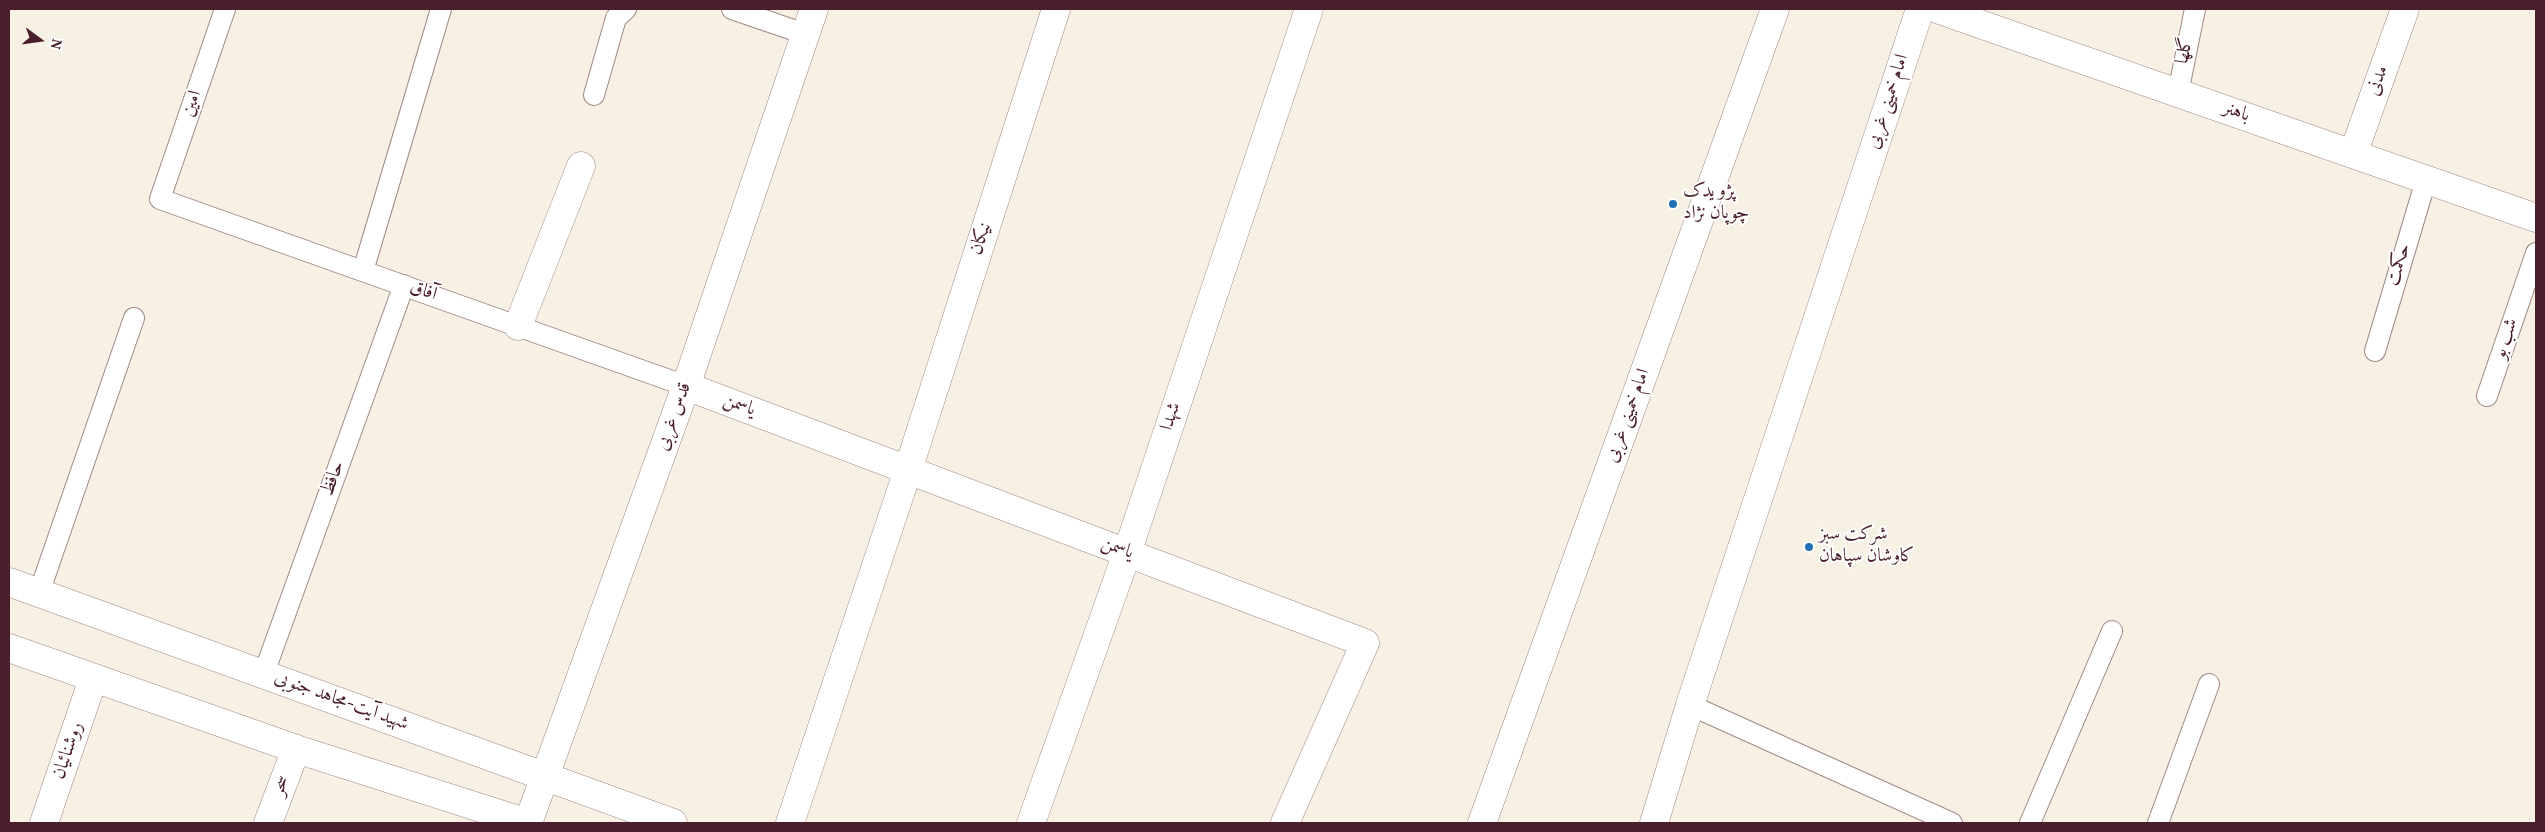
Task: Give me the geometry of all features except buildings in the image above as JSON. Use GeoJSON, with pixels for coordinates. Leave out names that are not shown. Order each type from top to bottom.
{"type":"FeatureCollection","features":[{"type":"Feature","properties":{"kind":"street","name":"قدس غربی"},"geometry":{"type":"LineString","coordinates":[[528,823],[686,386],[814,9]]}},
{"type":"Feature","properties":{"kind":"street","name":"نیکان"},"geometry":{"type":"LineString","coordinates":[[790,823],[908,470],[1056,9]]}},
{"type":"Feature","properties":{"kind":"street","name":"شهدا"},"geometry":{"type":"LineString","coordinates":[[1031,823],[1127,553],[1309,9]]}},
{"type":"Feature","properties":{"kind":"street","name":"امام خمینی غربی"},"geometry":{"type":"LineString","coordinates":[[1482,823],[1776,9]]}},
{"type":"Feature","properties":{"kind":"street","name":"امام خمینی غربی"},"geometry":{"type":"LineString","coordinates":[[1654,823],[1690,705],[1920,9]]}},
{"type":"Feature","properties":{"kind":"street","name":"باهنر"},"geometry":{"type":"LineString","coordinates":[[1937,9],[2536,218]]}},
{"type":"Feature","properties":{"kind":"street","name":"مدنی"},"geometry":{"type":"LineString","coordinates":[[2353,154],[2405,9]]}},
{"type":"Feature","properties":{"kind":"street"},"geometry":{"type":"LineString","coordinates":[[518,326],[581,166]]}},
{"type":"Feature","properties":{"kind":"street","name":"یاسمن"},"geometry":{"type":"LineString","coordinates":[[686,386],[1365,643],[1285,823]]}},
{"type":"Feature","properties":{"kind":"street","name":"شهید آیت-مجاهد جنوبی"},"geometry":{"type":"LineString","coordinates":[[9,582],[673,823]]}},
{"type":"Feature","properties":{"kind":"street"},"geometry":{"type":"LineString","coordinates":[[9,648],[296,749],[528,823]]}},
{"type":"Feature","properties":{"kind":"street","name":"روشنائیان"},"geometry":{"type":"LineString","coordinates":[[44,823],[93,679]]}},
{"type":"Feature","properties":{"kind":"street","name":"سحر"},"geometry":{"type":"LineString","coordinates":[[268,823],[296,749]]}},
{"type":"Feature","properties":{"kind":"lane","name":"امین"},"geometry":{"type":"LineString","coordinates":[[160,199],[225,9]]}},
{"type":"Feature","properties":{"kind":"lane"},"geometry":{"type":"LineString","coordinates":[[363,271],[441,9]]}},
{"type":"Feature","properties":{"kind":"lane"},"geometry":{"type":"LineString","coordinates":[[594,95],[616,18],[626,9]]}},
{"type":"Feature","properties":{"kind":"lane"},"geometry":{"type":"LineString","coordinates":[[732,9],[805,34]]}},
{"type":"Feature","properties":{"kind":"lane","name":"گلها"},"geometry":{"type":"LineString","coordinates":[[2178,93],[2195,9]]}},
{"type":"Feature","properties":{"kind":"lane","name":"حکمت"},"geometry":{"type":"LineString","coordinates":[[2374,350],[2426,180]]}},
{"type":"Feature","properties":{"kind":"lane","name":"آفاق"},"geometry":{"type":"LineString","coordinates":[[160,199],[686,386]]}},
{"type":"Feature","properties":{"kind":"lane","name":"شب بو"},"geometry":{"type":"LineString","coordinates":[[2487,396],[2536,253]]}},
{"type":"Feature","properties":{"kind":"lane","name":"حافظ"},"geometry":{"type":"LineString","coordinates":[[264,673],[404,285]]}},
{"type":"Feature","properties":{"kind":"lane"},"geometry":{"type":"LineString","coordinates":[[39,592],[134,318]]}},
{"type":"Feature","properties":{"kind":"lane"},"geometry":{"type":"LineString","coordinates":[[2030,823],[2112,632]]}},
{"type":"Feature","properties":{"kind":"lane"},"geometry":{"type":"LineString","coordinates":[[2158,823],[2209,684]]}},
{"type":"Feature","properties":{"kind":"lane"},"geometry":{"type":"LineString","coordinates":[[1690,705],[1952,823]]}},
{"type":"Feature","properties":{"kind":"place","name":"پژو یدک چوپان نژاد"},"geometry":{"type":"Point","coordinates":[1673,204]}},
{"type":"Feature","properties":{"kind":"place","name":"شرکت سبز کاوشان سپاهان"},"geometry":{"type":"Point","coordinates":[1809,547]}}]}
